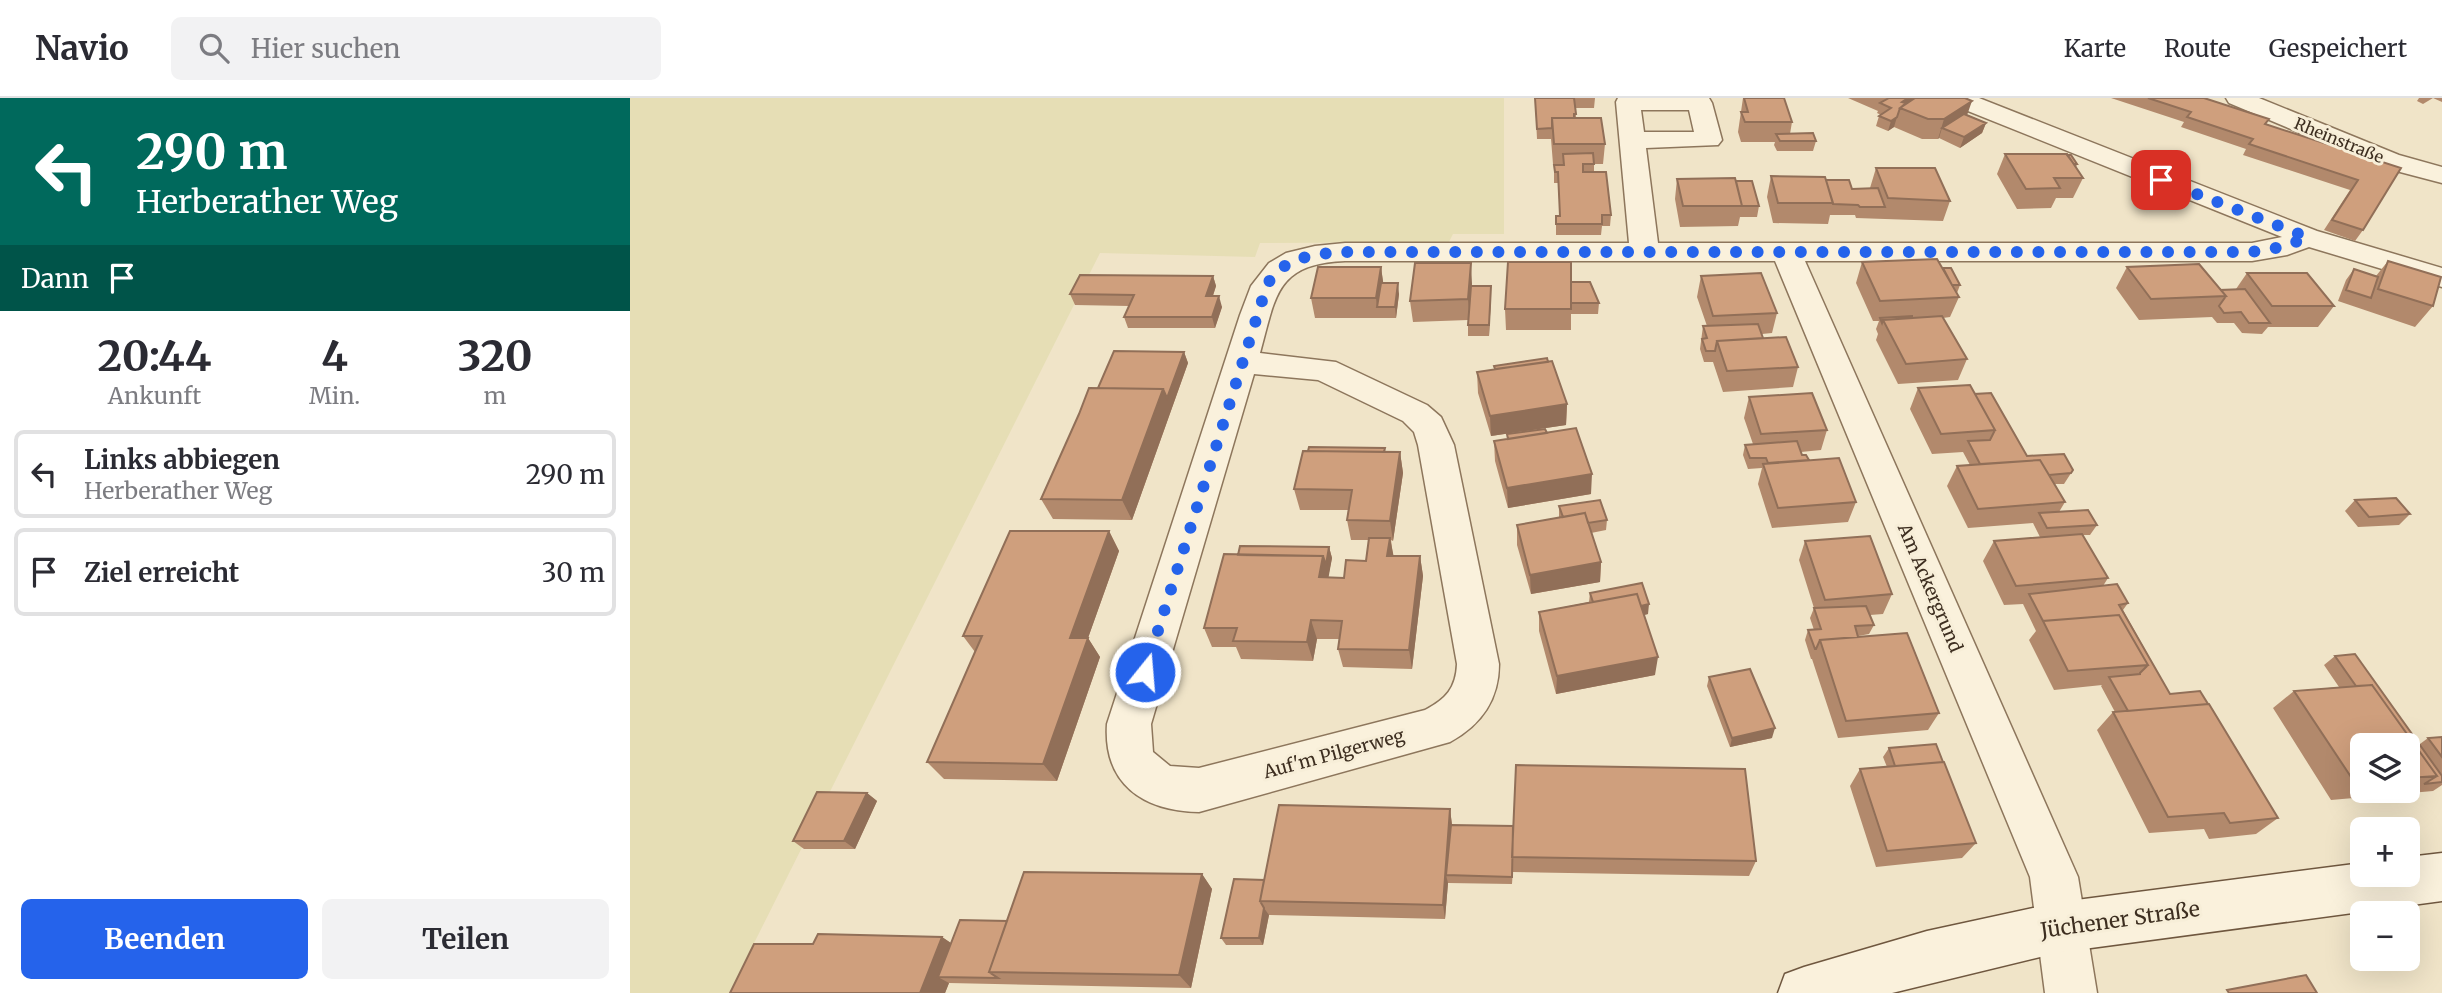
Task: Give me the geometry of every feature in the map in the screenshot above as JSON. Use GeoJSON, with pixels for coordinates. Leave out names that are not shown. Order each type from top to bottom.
{"type":"FeatureCollection","features":[{"type":"Feature","properties":{"kind":"street"},"geometry":{"type":"LineString","coordinates":[[1957,98],[1997,104],[2307,237],[2442,278]]}},
{"type":"Feature","properties":{"kind":"street","name":"Rheinstraße"},"geometry":{"type":"LineString","coordinates":[[2238,98],[2390,161],[2442,175]]}},
{"type":"Feature","properties":{"kind":"street"},"geometry":{"type":"LineString","coordinates":[[1632,141],[1645,253]]}},
{"type":"Feature","properties":{"kind":"street","name":"Auf'm Pilgerweg"},"geometry":{"type":"LineString","coordinates":[[1242,362],[1324,370],[1409,409],[1429,426],[1436,445],[1478,664],[1478,682],[1472,699],[1465,708],[1434,728],[1199,790],[1184,791],[1157,785],[1146,777],[1128,752],[1129,724],[1242,362],[1269,281],[1292,262],[1308,256],[1345,252],[2252,252],[2287,246],[2307,237]]}},
{"type":"Feature","properties":{"kind":"street","name":"Am Ackergrund"},"geometry":{"type":"LineString","coordinates":[[1786,252],[2054,877],[2071,993]]}},
{"type":"Feature","properties":{"kind":"street","name":"Jüchener Straße"},"geometry":{"type":"LineString","coordinates":[[1804,993],[1927,957],[2062,927],[2442,877]]}},
{"type":"Feature","properties":{"kind":"shaded area"},"geometry":{"type":"Polygon","coordinates":[[[630,98],[1504,98],[1504,234],[1453,234],[1449,242],[1260,243],[1255,257],[1100,253],[729,993],[630,993],[630,98]]]}},
{"type":"Feature","properties":{"kind":"building"},"geometry":{"type":"Polygon","coordinates":[[[1535,98],[1574,98],[1576,114],[1574,118],[1552,118],[1552,128],[1537,129],[1535,98]]]}},
{"type":"Feature","properties":{"kind":"building"},"geometry":{"type":"Polygon","coordinates":[[[1744,98],[1784,98],[1792,122],[1745,122],[1741,112],[1748,112],[1744,98]]]}},
{"type":"Feature","properties":{"kind":"building"},"geometry":{"type":"Polygon","coordinates":[[[1889,98],[1908,98],[1902,102],[1906,103],[1900,108],[1897,117],[1891,121],[1879,116],[1891,108],[1880,103],[1889,98]]]}},
{"type":"Feature","properties":{"kind":"building"},"geometry":{"type":"Polygon","coordinates":[[[1915,98],[1965,98],[1972,101],[1944,119],[1928,119],[1900,108],[1915,98]]]}},
{"type":"Feature","properties":{"kind":"building"},"geometry":{"type":"Polygon","coordinates":[[[2148,98],[2204,98],[2269,119],[2265,124],[2401,168],[2363,230],[2332,220],[2358,180],[2249,144],[2253,139],[2187,117],[2191,112],[2148,98]]]}},
{"type":"Feature","properties":{"kind":"building"},"geometry":{"type":"Polygon","coordinates":[[[1964,114],[1986,123],[1964,137],[1942,128],[1964,114]]]}},
{"type":"Feature","properties":{"kind":"building"},"geometry":{"type":"Polygon","coordinates":[[[1552,118],[1601,118],[1605,144],[1554,144],[1552,118]]]}},
{"type":"Feature","properties":{"kind":"building"},"geometry":{"type":"Polygon","coordinates":[[[1813,133],[1816,141],[1780,141],[1776,134],[1813,133]]]}},
{"type":"Feature","properties":{"kind":"building"},"geometry":{"type":"Polygon","coordinates":[[[1593,153],[1594,164],[1583,164],[1583,172],[1606,172],[1611,215],[1602,215],[1602,224],[1556,224],[1556,216],[1560,216],[1558,172],[1555,172],[1554,165],[1564,165],[1563,154],[1593,153]]]}},
{"type":"Feature","properties":{"kind":"building"},"geometry":{"type":"Polygon","coordinates":[[[2005,154],[2067,154],[2083,178],[2054,178],[2060,188],[2026,189],[2005,154]]]}},
{"type":"Feature","properties":{"kind":"building"},"geometry":{"type":"Polygon","coordinates":[[[2067,155],[2071,155],[2077,164],[2074,164],[2067,155]]]}},
{"type":"Feature","properties":{"kind":"building"},"geometry":{"type":"Polygon","coordinates":[[[1876,168],[1935,168],[1950,201],[1888,198],[1876,168]]]}},
{"type":"Feature","properties":{"kind":"building"},"geometry":{"type":"Polygon","coordinates":[[[1771,176],[1825,177],[1833,203],[1778,203],[1771,176]]]}},
{"type":"Feature","properties":{"kind":"building"},"geometry":{"type":"Polygon","coordinates":[[[1735,178],[1742,206],[1683,206],[1677,179],[1735,178]]]}},
{"type":"Feature","properties":{"kind":"building"},"geometry":{"type":"Polygon","coordinates":[[[1826,180],[1849,180],[1852,189],[1878,188],[1885,207],[1833,204],[1826,180]]]}},
{"type":"Feature","properties":{"kind":"building"},"geometry":{"type":"Polygon","coordinates":[[[1736,181],[1752,181],[1759,206],[1742,206],[1736,181]]]}},
{"type":"Feature","properties":{"kind":"building"},"geometry":{"type":"Polygon","coordinates":[[[1937,259],[1959,297],[1880,301],[1862,262],[1937,259]]]}},
{"type":"Feature","properties":{"kind":"building"},"geometry":{"type":"Polygon","coordinates":[[[2388,261],[2441,277],[2433,306],[2378,289],[2388,261]]]}},
{"type":"Feature","properties":{"kind":"building"},"geometry":{"type":"Polygon","coordinates":[[[1508,262],[1571,262],[1571,309],[1505,309],[1508,262]]]}},
{"type":"Feature","properties":{"kind":"building"},"geometry":{"type":"Polygon","coordinates":[[[1415,263],[1471,263],[1468,299],[1410,301],[1415,263]]]}},
{"type":"Feature","properties":{"kind":"building"},"geometry":{"type":"Polygon","coordinates":[[[2199,264],[2226,296],[2151,299],[2127,267],[2199,264]]]}},
{"type":"Feature","properties":{"kind":"building"},"geometry":{"type":"Polygon","coordinates":[[[1318,267],[1381,267],[1376,298],[1311,298],[1318,267]]]}},
{"type":"Feature","properties":{"kind":"building"},"geometry":{"type":"Polygon","coordinates":[[[1943,268],[1951,268],[1960,285],[1952,285],[1943,268]]]}},
{"type":"Feature","properties":{"kind":"building"},"geometry":{"type":"Polygon","coordinates":[[[2354,269],[2378,277],[2371,298],[2346,290],[2354,269]]]}},
{"type":"Feature","properties":{"kind":"building"},"geometry":{"type":"Polygon","coordinates":[[[1761,273],[1777,313],[1713,316],[1701,276],[1761,273]]]}},
{"type":"Feature","properties":{"kind":"building"},"geometry":{"type":"Polygon","coordinates":[[[2247,273],[2307,273],[2334,306],[2272,306],[2247,273]]]}},
{"type":"Feature","properties":{"kind":"building"},"geometry":{"type":"Polygon","coordinates":[[[1080,275],[1213,276],[1206,296],[1219,296],[1212,317],[1124,317],[1134,295],[1070,294],[1080,275]]]}},
{"type":"Feature","properties":{"kind":"building"},"geometry":{"type":"Polygon","coordinates":[[[1571,282],[1590,282],[1599,303],[1571,303],[1571,282]]]}},
{"type":"Feature","properties":{"kind":"building"},"geometry":{"type":"Polygon","coordinates":[[[1381,283],[1398,283],[1395,307],[1377,307],[1381,283]]]}},
{"type":"Feature","properties":{"kind":"building"},"geometry":{"type":"Polygon","coordinates":[[[1471,286],[1491,286],[1489,325],[1468,325],[1471,286]]]}},
{"type":"Feature","properties":{"kind":"building"},"geometry":{"type":"Polygon","coordinates":[[[2245,289],[2270,323],[2249,323],[2241,312],[2224,313],[2219,306],[2226,296],[2221,290],[2245,289]]]}},
{"type":"Feature","properties":{"kind":"building"},"geometry":{"type":"Polygon","coordinates":[[[1912,316],[1883,320],[1882,323],[1880,318],[1912,316]]]}},
{"type":"Feature","properties":{"kind":"building"},"geometry":{"type":"Polygon","coordinates":[[[1942,316],[1967,359],[1906,364],[1883,320],[1942,316]]]}},
{"type":"Feature","properties":{"kind":"building"},"geometry":{"type":"Polygon","coordinates":[[[1758,324],[1763,338],[1717,341],[1715,351],[1706,351],[1702,339],[1707,338],[1703,326],[1758,324]]]}},
{"type":"Feature","properties":{"kind":"building"},"geometry":{"type":"Polygon","coordinates":[[[1786,337],[1798,367],[1727,371],[1717,341],[1786,337]]]}},
{"type":"Feature","properties":{"kind":"building"},"geometry":{"type":"Polygon","coordinates":[[[1114,351],[1184,352],[1167,398],[1163,389],[1098,388],[1114,351]]]}},
{"type":"Feature","properties":{"kind":"building"},"geometry":{"type":"Polygon","coordinates":[[[1547,358],[1548,362],[1495,369],[1494,366],[1547,358]]]}},
{"type":"Feature","properties":{"kind":"building"},"geometry":{"type":"Polygon","coordinates":[[[1552,361],[1567,404],[1490,416],[1477,372],[1552,361]]]}},
{"type":"Feature","properties":{"kind":"building"},"geometry":{"type":"Polygon","coordinates":[[[1970,385],[1995,430],[1941,434],[1918,388],[1970,385]]]}},
{"type":"Feature","properties":{"kind":"building"},"geometry":{"type":"Polygon","coordinates":[[[1089,388],[1163,389],[1122,500],[1041,499],[1079,414],[1089,388]]]}},
{"type":"Feature","properties":{"kind":"building"},"geometry":{"type":"Polygon","coordinates":[[[1812,393],[1827,430],[1761,434],[1749,397],[1812,393]]]}},
{"type":"Feature","properties":{"kind":"building"},"geometry":{"type":"Polygon","coordinates":[[[1991,393],[2027,456],[2064,454],[2073,470],[2071,473],[2049,475],[2040,460],[1980,464],[1968,441],[1990,440],[1995,430],[1975,394],[1991,393]]]}},
{"type":"Feature","properties":{"kind":"building"},"geometry":{"type":"Polygon","coordinates":[[[1576,428],[1592,474],[1507,488],[1494,441],[1576,428]]]}},
{"type":"Feature","properties":{"kind":"building"},"geometry":{"type":"Polygon","coordinates":[[[1545,429],[1547,433],[1508,439],[1507,434],[1545,429]]]}},
{"type":"Feature","properties":{"kind":"building"},"geometry":{"type":"Polygon","coordinates":[[[1797,441],[1802,455],[1806,455],[1809,460],[1768,463],[1766,458],[1750,458],[1745,445],[1797,441]]]}},
{"type":"Feature","properties":{"kind":"building"},"geometry":{"type":"Polygon","coordinates":[[[1309,447],[1385,448],[1384,452],[1308,451],[1309,447]]]}},
{"type":"Feature","properties":{"kind":"building"},"geometry":{"type":"Polygon","coordinates":[[[1303,451],[1400,452],[1390,521],[1347,520],[1352,490],[1294,489],[1303,451]]]}},
{"type":"Feature","properties":{"kind":"building"},"geometry":{"type":"Polygon","coordinates":[[[1839,458],[1856,502],[1778,508],[1763,464],[1839,458]]]}},
{"type":"Feature","properties":{"kind":"building"},"geometry":{"type":"Polygon","coordinates":[[[2040,460],[2065,502],[1978,509],[1957,466],[2040,460]]]}},
{"type":"Feature","properties":{"kind":"building"},"geometry":{"type":"Polygon","coordinates":[[[2396,498],[2410,514],[2369,517],[2355,500],[2396,498]]]}},
{"type":"Feature","properties":{"kind":"building"},"geometry":{"type":"Polygon","coordinates":[[[1600,500],[1607,520],[1588,523],[1585,513],[1563,517],[1559,506],[1600,500]]]}},
{"type":"Feature","properties":{"kind":"building"},"geometry":{"type":"Polygon","coordinates":[[[2088,510],[2097,525],[2047,528],[2039,513],[2088,510]]]}},
{"type":"Feature","properties":{"kind":"building"},"geometry":{"type":"Polygon","coordinates":[[[1585,513],[1601,562],[1530,575],[1517,525],[1585,513]]]}},
{"type":"Feature","properties":{"kind":"building"},"geometry":{"type":"Polygon","coordinates":[[[1010,531],[1109,531],[1070,638],[1088,638],[1043,764],[927,762],[982,636],[963,636],[1010,531]]]}},
{"type":"Feature","properties":{"kind":"building"},"geometry":{"type":"Polygon","coordinates":[[[2082,534],[2108,578],[2016,586],[1994,541],[2082,534]]]}},
{"type":"Feature","properties":{"kind":"building"},"geometry":{"type":"Polygon","coordinates":[[[1870,536],[1892,594],[1825,600],[1805,541],[1870,536]]]}},
{"type":"Feature","properties":{"kind":"building"},"geometry":{"type":"Polygon","coordinates":[[[1369,538],[1390,538],[1387,556],[1420,556],[1409,650],[1338,649],[1342,621],[1311,620],[1307,642],[1233,641],[1237,628],[1204,628],[1224,554],[1323,556],[1319,577],[1344,578],[1346,560],[1366,561],[1369,538]]]}},
{"type":"Feature","properties":{"kind":"building"},"geometry":{"type":"Polygon","coordinates":[[[1240,546],[1329,547],[1326,565],[1323,556],[1238,555],[1240,546]]]}},
{"type":"Feature","properties":{"kind":"building"},"geometry":{"type":"Polygon","coordinates":[[[1642,583],[1649,604],[1641,606],[1637,594],[1593,602],[1590,593],[1642,583]]]}},
{"type":"Feature","properties":{"kind":"building"},"geometry":{"type":"Polygon","coordinates":[[[2117,584],[2128,603],[2119,605],[2170,694],[2200,691],[2208,704],[2128,711],[2109,677],[2140,674],[2148,665],[2119,615],[2043,621],[2029,594],[2117,584]]]}},
{"type":"Feature","properties":{"kind":"building"},"geometry":{"type":"Polygon","coordinates":[[[1637,594],[1658,657],[1557,676],[1539,612],[1637,594]]]}},
{"type":"Feature","properties":{"kind":"building"},"geometry":{"type":"Polygon","coordinates":[[[1866,606],[1874,625],[1855,626],[1858,637],[1820,640],[1815,649],[1808,630],[1821,629],[1814,608],[1866,606]]]}},
{"type":"Feature","properties":{"kind":"building"},"geometry":{"type":"Polygon","coordinates":[[[2119,615],[2148,665],[2068,671],[2043,621],[2119,615]]]}},
{"type":"Feature","properties":{"kind":"building"},"geometry":{"type":"Polygon","coordinates":[[[1907,633],[1939,713],[1846,721],[1820,640],[1907,633]]]}},
{"type":"Feature","properties":{"kind":"building"},"geometry":{"type":"Polygon","coordinates":[[[2355,654],[2411,733],[2406,733],[2372,685],[2356,686],[2335,656],[2355,654]]]}},
{"type":"Feature","properties":{"kind":"building"},"geometry":{"type":"Polygon","coordinates":[[[1750,669],[1775,728],[1732,738],[1709,677],[1750,669]]]}},
{"type":"Feature","properties":{"kind":"building"},"geometry":{"type":"Polygon","coordinates":[[[2372,685],[2406,733],[2350,733],[2350,775],[2294,691],[2372,685]]]}},
{"type":"Feature","properties":{"kind":"building"},"geometry":{"type":"Polygon","coordinates":[[[2209,704],[2278,818],[2230,823],[2224,813],[2168,817],[2113,712],[2209,704]]]}},
{"type":"Feature","properties":{"kind":"building"},"geometry":{"type":"Polygon","coordinates":[[[2442,737],[2442,757],[2428,738],[2442,737]]]}},
{"type":"Feature","properties":{"kind":"building"},"geometry":{"type":"Polygon","coordinates":[[[1936,744],[1943,762],[1895,766],[1889,748],[1936,744]]]}},
{"type":"Feature","properties":{"kind":"building"},"geometry":{"type":"Polygon","coordinates":[[[2420,745],[2442,776],[2442,782],[2424,784],[2437,776],[2420,752],[2420,745]]]}},
{"type":"Feature","properties":{"kind":"building"},"geometry":{"type":"Polygon","coordinates":[[[2420,752],[2437,776],[2420,777],[2420,752]]]}},
{"type":"Feature","properties":{"kind":"building"},"geometry":{"type":"Polygon","coordinates":[[[1944,762],[1976,843],[1887,851],[1860,769],[1944,762]]]}},
{"type":"Feature","properties":{"kind":"building"},"geometry":{"type":"Polygon","coordinates":[[[1516,765],[1745,769],[1756,861],[1512,857],[1516,765]]]}},
{"type":"Feature","properties":{"kind":"building"},"geometry":{"type":"Polygon","coordinates":[[[817,792],[867,793],[844,841],[793,841],[817,792]]]}},
{"type":"Feature","properties":{"kind":"building"},"geometry":{"type":"Polygon","coordinates":[[[1279,805],[1450,809],[1443,905],[1260,901],[1279,805]]]}},
{"type":"Feature","properties":{"kind":"building"},"geometry":{"type":"Polygon","coordinates":[[[1451,825],[1513,826],[1512,877],[1446,875],[1451,825]]]}},
{"type":"Feature","properties":{"kind":"building"},"geometry":{"type":"Polygon","coordinates":[[[1024,872],[1202,874],[1179,975],[989,972],[1024,872]]]}},
{"type":"Feature","properties":{"kind":"building"},"geometry":{"type":"Polygon","coordinates":[[[1234,879],[1264,880],[1260,901],[1264,908],[1259,938],[1221,938],[1234,879]]]}},
{"type":"Feature","properties":{"kind":"building"},"geometry":{"type":"Polygon","coordinates":[[[960,920],[1007,921],[989,972],[998,978],[938,977],[960,920]]]}},
{"type":"Feature","properties":{"kind":"building"},"geometry":{"type":"Polygon","coordinates":[[[818,934],[942,937],[920,993],[730,993],[754,944],[813,944],[818,934]]]}},
{"type":"Feature","properties":{"kind":"building"},"geometry":{"type":"Polygon","coordinates":[[[2306,975],[2317,993],[2229,993],[2227,990],[2306,975]]]}},
{"type":"Feature","properties":{"kind":"route"},"geometry":{"type":"LineString","coordinates":[[1145,672],[1267,285],[1275,273],[1292,262],[1308,256],[1345,252],[2252,252],[2287,246],[2307,237],[2161,180]]}}]}
